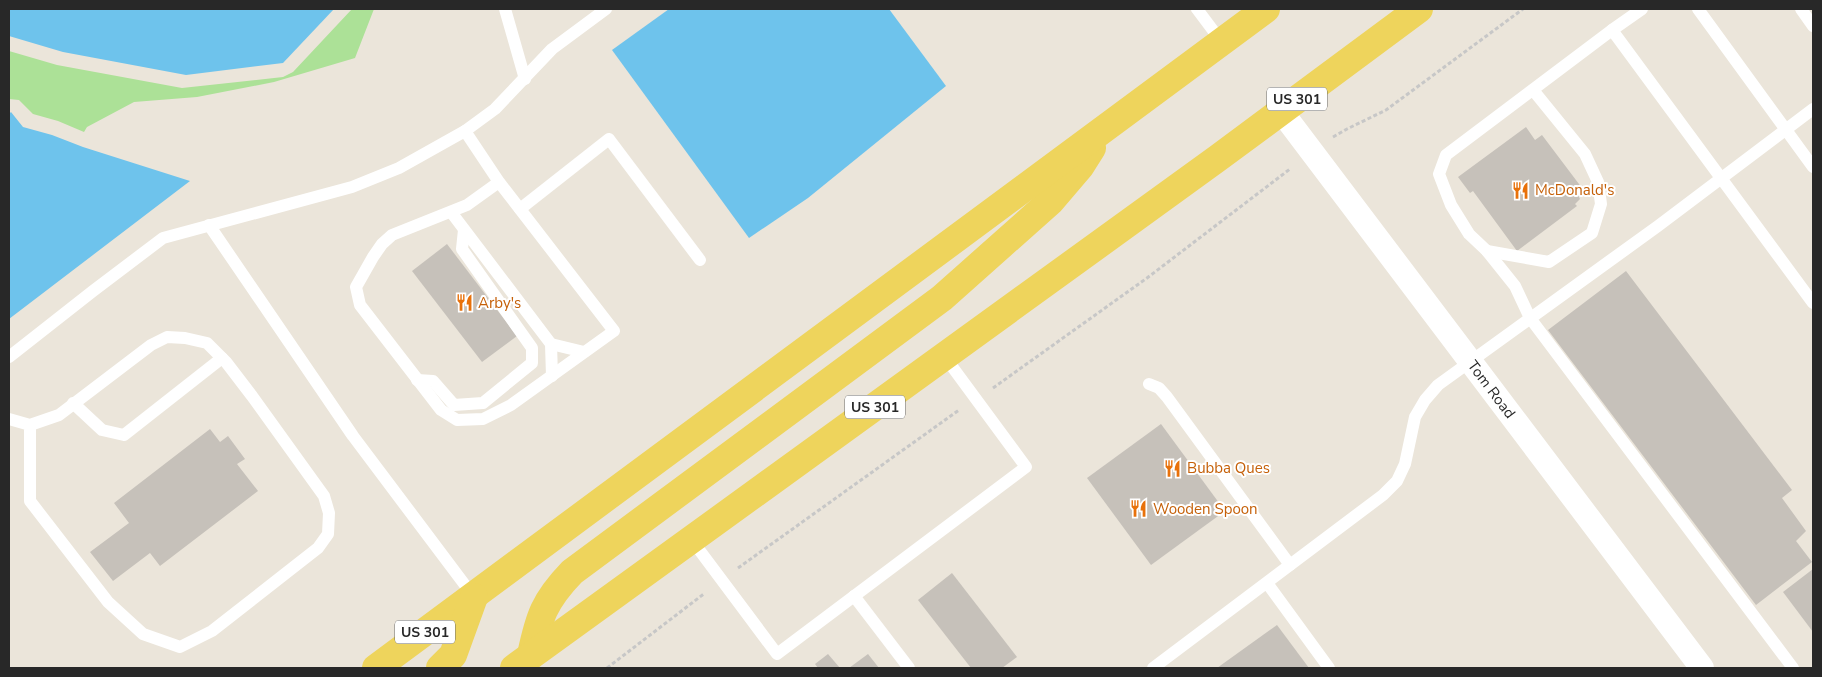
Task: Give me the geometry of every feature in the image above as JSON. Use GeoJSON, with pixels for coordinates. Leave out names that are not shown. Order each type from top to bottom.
{"type":"FeatureCollection","features":[{"type":"Feature","properties":{"kind":"main road","name":"US 301"},"geometry":{"type":"LineString","coordinates":[[376,668],[1266,9]]}},
{"type":"Feature","properties":{"kind":"main road","name":"US 301"},"geometry":{"type":"LineString","coordinates":[[528,664],[691,539],[945,357],[1420,9]]}},
{"type":"Feature","properties":{"kind":"main road"},"geometry":{"type":"LineString","coordinates":[[528,664],[536,630],[545,606],[557,587],[572,572],[942,298],[1052,201],[1080,166],[1103,130]]}},
{"type":"Feature","properties":{"kind":"main road"},"geometry":{"type":"LineString","coordinates":[[440,668],[453,655],[474,596]]}},
{"type":"Feature","properties":{"kind":"street","name":"Tom Road"},"geometry":{"type":"LineString","coordinates":[[1282,111],[1702,668]]}},
{"type":"Feature","properties":{"kind":"lane"},"geometry":{"type":"LineString","coordinates":[[505,9],[525,78]]}},
{"type":"Feature","properties":{"kind":"lane"},"geometry":{"type":"LineString","coordinates":[[9,357],[163,238],[352,187],[399,168],[464,131],[495,109],[552,50],[606,9]]}},
{"type":"Feature","properties":{"kind":"lane"},"geometry":{"type":"LineString","coordinates":[[1197,9],[1221,42]]}},
{"type":"Feature","properties":{"kind":"lane"},"geometry":{"type":"LineString","coordinates":[[1642,9],[1446,156],[1439,174],[1451,205],[1469,234],[1488,251],[1515,286],[1530,318],[1793,668]]}},
{"type":"Feature","properties":{"kind":"lane"},"geometry":{"type":"LineString","coordinates":[[1698,9],[1813,167]]}},
{"type":"Feature","properties":{"kind":"lane"},"geometry":{"type":"LineString","coordinates":[[1801,9],[1813,26]]}},
{"type":"Feature","properties":{"kind":"lane"},"geometry":{"type":"LineString","coordinates":[[1612,30],[1813,303]]}},
{"type":"Feature","properties":{"kind":"lane"},"geometry":{"type":"LineString","coordinates":[[1488,251],[1549,262],[1592,233],[1601,204],[1598,182],[1585,154],[1533,90]]}},
{"type":"Feature","properties":{"kind":"lane"},"geometry":{"type":"LineString","coordinates":[[1153,668],[1383,495],[1397,481],[1406,464],[1415,417],[1438,385],[1721,179],[1813,109]]}},
{"type":"Feature","properties":{"kind":"lane"},"geometry":{"type":"LineString","coordinates":[[464,131],[499,182],[614,330],[511,405],[482,419],[457,420],[440,410],[416,380],[360,304],[356,287],[373,256],[392,235],[467,205],[499,182]]}},
{"type":"Feature","properties":{"kind":"lane"},"geometry":{"type":"LineString","coordinates":[[520,209],[609,140],[700,260]]}},
{"type":"Feature","properties":{"kind":"lane"},"geometry":{"type":"LineString","coordinates":[[451,212],[551,344],[552,376]]}},
{"type":"Feature","properties":{"kind":"lane"},"geometry":{"type":"LineString","coordinates":[[209,225],[353,436],[474,596]]}},
{"type":"Feature","properties":{"kind":"lane"},"geometry":{"type":"LineString","coordinates":[[416,380],[434,381],[454,405],[483,403],[532,363],[532,348],[462,249],[464,230]]}},
{"type":"Feature","properties":{"kind":"lane"},"geometry":{"type":"LineString","coordinates":[[9,419],[30,425],[58,415],[151,345],[167,337],[185,338],[207,343],[222,358],[252,396],[324,496],[329,513],[328,534],[318,548],[212,630],[180,647],[143,634],[108,602],[30,501],[30,425]]}},
{"type":"Feature","properties":{"kind":"lane"},"geometry":{"type":"LineString","coordinates":[[551,344],[584,352]]}},
{"type":"Feature","properties":{"kind":"lane"},"geometry":{"type":"LineString","coordinates":[[691,539],[777,654],[1026,467],[945,357]]}},
{"type":"Feature","properties":{"kind":"lane"},"geometry":{"type":"LineString","coordinates":[[73,403],[102,430],[124,435],[222,358]]}},
{"type":"Feature","properties":{"kind":"lane"},"geometry":{"type":"LineString","coordinates":[[1149,384],[1159,388],[1167,396],[1290,566]]}},
{"type":"Feature","properties":{"kind":"lane"},"geometry":{"type":"LineString","coordinates":[[1267,583],[1330,668]]}},
{"type":"Feature","properties":{"kind":"lane"},"geometry":{"type":"LineString","coordinates":[[854,596],[909,668]]}},
{"type":"Feature","properties":{"kind":"path"},"geometry":{"type":"LineString","coordinates":[[1332,138],[1386,110],[1523,9]]}},
{"type":"Feature","properties":{"kind":"path"},"geometry":{"type":"LineString","coordinates":[[997,385],[1147,278],[1290,170]]}},
{"type":"Feature","properties":{"kind":"path"},"geometry":{"type":"LineString","coordinates":[[740,566],[954,413]]}},
{"type":"Feature","properties":{"kind":"path"},"geometry":{"type":"LineString","coordinates":[[607,668],[709,590]]}},
{"type":"Feature","properties":{"kind":"green space"},"geometry":{"type":"Polygon","coordinates":[[[352,9],[374,9],[355,58],[274,82],[197,97],[134,102],[87,127],[84,132],[58,121],[33,114],[19,100],[9,99],[9,51],[57,65],[182,88],[283,77],[293,72],[352,9]]]}},
{"type":"Feature","properties":{"kind":"water"},"geometry":{"type":"Polygon","coordinates":[[[9,9],[334,9],[283,63],[186,75],[63,52],[9,36],[9,9]]]}},
{"type":"Feature","properties":{"kind":"water"},"geometry":{"type":"Polygon","coordinates":[[[669,9],[889,9],[946,86],[808,198],[749,238],[612,50],[669,9]]]}},
{"type":"Feature","properties":{"kind":"water"},"geometry":{"type":"Polygon","coordinates":[[[11,112],[23,127],[190,181],[9,319],[9,114],[11,112]]]}},
{"type":"Feature","properties":{"kind":"building"},"geometry":{"type":"Polygon","coordinates":[[[1526,127],[1535,140],[1542,135],[1585,192],[1575,204],[1577,206],[1517,251],[1473,191],[1470,193],[1458,177],[1526,127]]]}},
{"type":"Feature","properties":{"kind":"building","name":"Arby's"},"geometry":{"type":"Polygon","coordinates":[[[447,244],[517,336],[482,362],[412,271],[447,244]]]}},
{"type":"Feature","properties":{"kind":"building"},"geometry":{"type":"Polygon","coordinates":[[[1626,271],[1792,490],[1782,498],[1806,531],[1796,541],[1812,562],[1756,605],[1548,330],[1626,271]]]}},
{"type":"Feature","properties":{"kind":"building"},"geometry":{"type":"Polygon","coordinates":[[[1161,424],[1225,511],[1151,565],[1087,478],[1161,424]]]}},
{"type":"Feature","properties":{"kind":"building"},"geometry":{"type":"Polygon","coordinates":[[[210,429],[220,442],[228,436],[245,459],[237,464],[258,491],[160,566],[150,553],[113,581],[90,552],[129,523],[114,503],[210,429]]]}},
{"type":"Feature","properties":{"kind":"building"},"geometry":{"type":"Polygon","coordinates":[[[1813,569],[1813,632],[1783,592],[1813,569]]]}},
{"type":"Feature","properties":{"kind":"building"},"geometry":{"type":"Polygon","coordinates":[[[952,573],[1017,657],[1002,668],[971,668],[918,600],[952,573]]]}},
{"type":"Feature","properties":{"kind":"building"},"geometry":{"type":"Polygon","coordinates":[[[1277,625],[1309,668],[1217,668],[1277,625]]]}},
{"type":"Feature","properties":{"kind":"building"},"geometry":{"type":"Polygon","coordinates":[[[828,654],[840,668],[818,668],[815,664],[828,654]]]}},
{"type":"Feature","properties":{"kind":"building"},"geometry":{"type":"Polygon","coordinates":[[[868,654],[879,668],[849,668],[868,654]]]}},
{"type":"Feature","properties":{"kind":"place","name":"McDonald's"},"geometry":{"type":"Point","coordinates":[1521,190]}},
{"type":"Feature","properties":{"kind":"place","name":"Arby's"},"geometry":{"type":"Point","coordinates":[464,303]}},
{"type":"Feature","properties":{"kind":"place","name":"Bubba Ques"},"geometry":{"type":"Point","coordinates":[1173,468]}},
{"type":"Feature","properties":{"kind":"place","name":"Wooden Spoon"},"geometry":{"type":"Point","coordinates":[1139,509]}}]}
